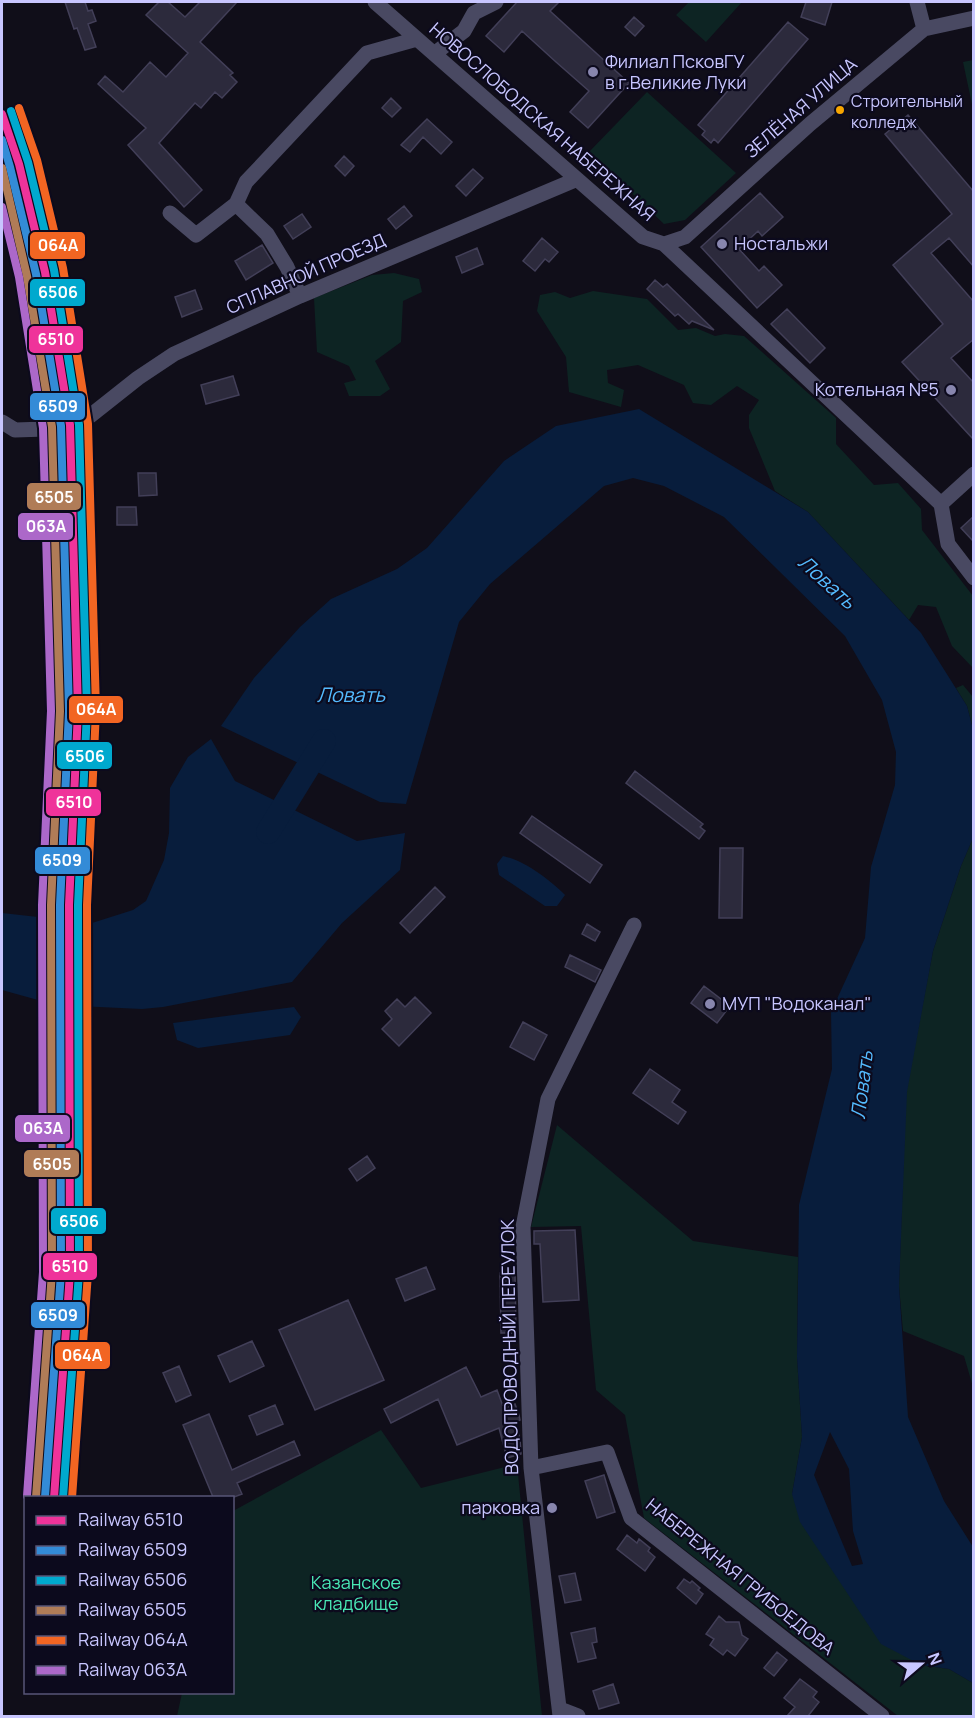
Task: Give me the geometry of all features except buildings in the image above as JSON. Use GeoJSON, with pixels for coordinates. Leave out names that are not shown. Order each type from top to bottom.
{"type":"FeatureCollection","features":[{"type":"Feature","properties":{"kind":"street","name":"НОВОСЛОБОДСКАЯ НАБЕРЕЖНАЯ"},"geometry":{"type":"LineString","coordinates":[[375,2],[575,180],[643,237],[664,244],[941,504]]}},
{"type":"Feature","properties":{"kind":"street"},"geometry":{"type":"LineString","coordinates":[[434,54],[464,31],[474,13],[496,2]]}},
{"type":"Feature","properties":{"kind":"street"},"geometry":{"type":"LineString","coordinates":[[917,2],[924,29]]}},
{"type":"Feature","properties":{"kind":"street","name":"ЗЕЛЁНАЯ УЛИЦА"},"geometry":{"type":"LineString","coordinates":[[664,244],[685,237],[810,124],[924,29],[974,18]]}},
{"type":"Feature","properties":{"kind":"street"},"geometry":{"type":"LineString","coordinates":[[170,213],[196,235],[236,204],[246,182],[367,53],[417,39]]}},
{"type":"Feature","properties":{"kind":"street","name":"СПЛАВНОЙ ПРОЕЗД"},"geometry":{"type":"LineString","coordinates":[[2,422],[15,430],[46,429],[65,426],[90,416],[138,378],[174,354],[300,296],[575,180]]}},
{"type":"Feature","properties":{"kind":"street"},"geometry":{"type":"LineString","coordinates":[[236,204],[267,234],[287,267],[300,296]]}},
{"type":"Feature","properties":{"kind":"street"},"geometry":{"type":"LineString","coordinates":[[974,474],[941,504],[948,544],[974,578]]}},
{"type":"Feature","properties":{"kind":"street","name":"ВОДОПРОВОДНЫЙ ПЕРЕУЛОК"},"geometry":{"type":"LineString","coordinates":[[560,1713],[531,1468],[523,1227],[548,1099],[634,925]]}},
{"type":"Feature","properties":{"kind":"street","name":"НАБЕРЕЖНАЯ ГРИБОЕДОВА"},"geometry":{"type":"LineString","coordinates":[[531,1468],[607,1452],[631,1518],[882,1716]]}},
{"type":"Feature","properties":{"kind":"street"},"geometry":{"type":"LineString","coordinates":[[560,1713],[578,1716]]}},
{"type":"Feature","properties":{"kind":"green space"},"geometry":{"type":"Polygon","coordinates":[[[689,2],[742,2],[706,42],[676,15],[689,2]]]}},
{"type":"Feature","properties":{"kind":"green space"},"geometry":{"type":"Polygon","coordinates":[[[974,60],[973,109],[963,62],[974,60]]]}},
{"type":"Feature","properties":{"kind":"green space"},"geometry":{"type":"Polygon","coordinates":[[[647,92],[736,173],[685,220],[664,224],[589,152],[647,92]]]}},
{"type":"Feature","properties":{"kind":"green space"},"geometry":{"type":"Polygon","coordinates":[[[394,273],[419,279],[422,292],[403,301],[401,342],[375,361],[390,389],[380,396],[349,396],[344,383],[356,380],[349,366],[317,352],[314,298],[372,275],[394,273]]]}},
{"type":"Feature","properties":{"kind":"green space"},"geometry":{"type":"Polygon","coordinates":[[[593,291],[647,299],[678,330],[696,328],[715,336],[725,334],[744,336],[836,418],[836,444],[874,485],[898,483],[921,509],[922,530],[973,596],[973,668],[952,646],[936,607],[918,605],[909,620],[808,512],[775,491],[749,428],[749,415],[759,400],[737,386],[711,405],[693,403],[684,385],[638,365],[607,370],[608,383],[624,390],[621,407],[569,392],[566,357],[537,311],[540,295],[555,292],[570,298],[593,291]]]}},
{"type":"Feature","properties":{"kind":"green space"},"geometry":{"type":"Polygon","coordinates":[[[963,685],[973,697],[973,729],[967,706],[956,688],[963,685]]]}},
{"type":"Feature","properties":{"kind":"green space"},"geometry":{"type":"Polygon","coordinates":[[[973,838],[973,1387],[964,1356],[903,1331],[899,1286],[906,1092],[933,951],[961,866],[973,838]]]}},
{"type":"Feature","properties":{"kind":"green space"},"geometry":{"type":"Polygon","coordinates":[[[557,1125],[693,1241],[798,1257],[797,1357],[802,1437],[792,1494],[921,1665],[949,1669],[973,1683],[973,1716],[898,1716],[644,1518],[625,1415],[596,1390],[581,1226],[531,1227],[557,1125]]]}},
{"type":"Feature","properties":{"kind":"green space","name":"Казанское кладбище"},"geometry":{"type":"Polygon","coordinates":[[[381,1430],[421,1488],[517,1464],[542,1716],[177,1716],[182,1694],[234,1694],[234,1510],[381,1430]]]}},
{"type":"Feature","properties":{"kind":"water","name":"Ловать"},"geometry":{"type":"Polygon","coordinates":[[[639,409],[808,512],[921,633],[967,706],[973,729],[973,838],[961,866],[933,951],[907,1092],[899,1286],[908,1417],[944,1501],[973,1547],[973,1683],[949,1669],[921,1665],[881,1644],[800,1522],[792,1494],[802,1437],[797,1357],[799,1205],[832,1069],[831,1012],[865,938],[871,867],[895,785],[896,752],[882,700],[845,636],[724,517],[664,486],[633,478],[604,486],[490,584],[459,622],[406,804],[380,802],[221,726],[254,678],[300,627],[331,599],[397,569],[427,548],[504,461],[556,426],[639,409]],[[830,1432],[814,1475],[852,1566],[863,1564],[853,1531],[849,1469],[830,1432]]]}},
{"type":"Feature","properties":{"kind":"water"},"geometry":{"type":"Polygon","coordinates":[[[211,739],[235,781],[357,841],[405,833],[400,870],[342,923],[292,982],[142,1009],[56,1005],[2,990],[2,913],[92,923],[133,910],[146,901],[164,860],[169,833],[170,788],[188,757],[211,739]]]}},
{"type":"Feature","properties":{"kind":"water"},"geometry":{"type":"Polygon","coordinates":[[[503,856],[528,866],[559,889],[565,895],[557,906],[545,906],[499,875],[497,864],[503,856]]]}},
{"type":"Feature","properties":{"kind":"water"},"geometry":{"type":"Polygon","coordinates":[[[294,1007],[301,1017],[290,1035],[198,1048],[177,1040],[173,1023],[294,1007]]]}},
{"type":"Feature","properties":{"kind":"waterway","name":"Ловать"},"geometry":{"type":"LineString","coordinates":[[268,832],[324,741]]}},
{"type":"Feature","properties":{"kind":"rail line","name":"064А"},"geometry":{"type":"LineString","coordinates":[[19,108],[37,160],[63,268],[88,424],[96,710],[87,905],[88,1273],[72,1496]]}},
{"type":"Feature","properties":{"kind":"rail line","name":"6506"},"geometry":{"type":"LineString","coordinates":[[11,111],[28,162],[54,270],[79,425],[87,711],[78,905],[79,1273],[63,1496]]}},
{"type":"Feature","properties":{"kind":"rail line","name":"6510"},"geometry":{"type":"LineString","coordinates":[[2,114],[19,164],[45,272],[70,425],[78,711],[69,905],[70,1273],[54,1496]]}},
{"type":"Feature","properties":{"kind":"rail line","name":"6509"},"geometry":{"type":"LineString","coordinates":[[2,140],[36,274],[61,426],[69,711],[60,905],[61,1273],[45,1496]]}},
{"type":"Feature","properties":{"kind":"rail line","name":"6505"},"geometry":{"type":"LineString","coordinates":[[2,168],[27,276],[52,427],[60,711],[51,905],[52,1272],[36,1496]]}},
{"type":"Feature","properties":{"kind":"rail line","name":"063А"},"geometry":{"type":"LineString","coordinates":[[2,207],[19,277],[43,428],[51,711],[42,905],[43,1272],[27,1496]]}},
{"type":"Feature","properties":{"kind":"place","name":"Филиал ПсковГУ в г.Великие Луки"},"geometry":{"type":"Point","coordinates":[593,72]}},
{"type":"Feature","properties":{"kind":"place","name":"Строительный колледж"},"geometry":{"type":"Point","coordinates":[840,110]}},
{"type":"Feature","properties":{"kind":"place","name":"Ностальжи"},"geometry":{"type":"Point","coordinates":[722,244]}},
{"type":"Feature","properties":{"kind":"place","name":"Котельная №5"},"geometry":{"type":"Point","coordinates":[951,390]}},
{"type":"Feature","properties":{"kind":"place","name":"МУП \"Водоканал\""},"geometry":{"type":"Point","coordinates":[710,1004]}},
{"type":"Feature","properties":{"kind":"place","name":"парковка"},"geometry":{"type":"Point","coordinates":[552,1508]}}]}
